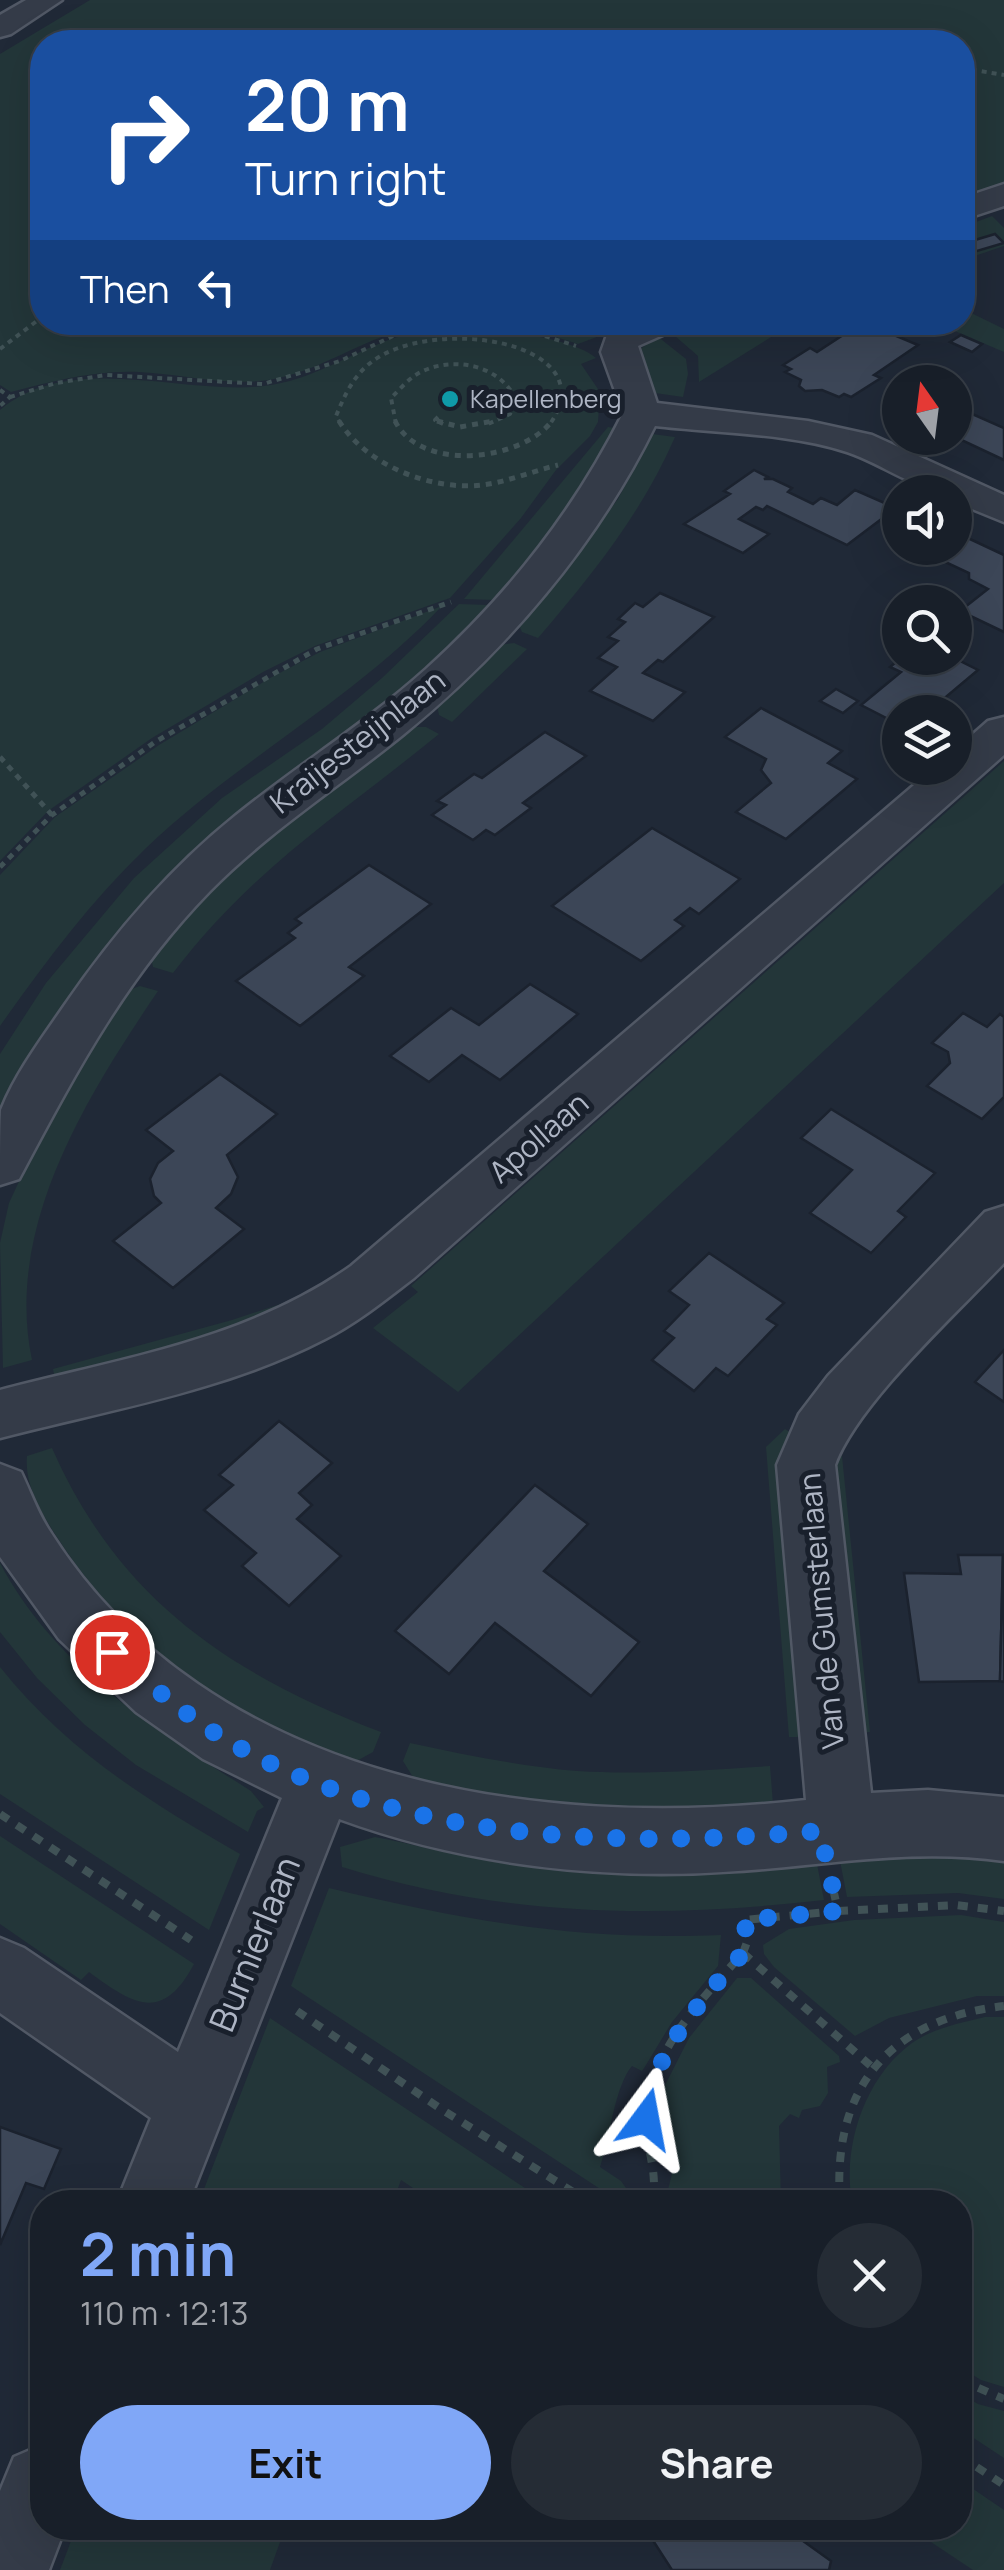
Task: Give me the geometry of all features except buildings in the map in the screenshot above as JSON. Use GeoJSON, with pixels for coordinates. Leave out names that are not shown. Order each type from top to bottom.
{"type":"FeatureCollection","features":[{"type":"Feature","properties":{"kind":"street"},"geometry":{"type":"LineString","coordinates":[[0,28],[47,0]]}},
{"type":"Feature","properties":{"kind":"street"},"geometry":{"type":"LineString","coordinates":[[975,205],[1004,194]]}},
{"type":"Feature","properties":{"kind":"street"},"geometry":{"type":"LineString","coordinates":[[632,335],[621,340],[618,352],[642,413],[808,432],[860,443],[1004,510]]}},
{"type":"Feature","properties":{"kind":"street","name":"Kraijesteijnlaan"},"geometry":{"type":"LineString","coordinates":[[0,1165],[60,1048],[156,921],[259,820],[419,698],[458,662],[568,538],[619,463],[642,413]]}},
{"type":"Feature","properties":{"kind":"street","name":"Apollaan"},"geometry":{"type":"LineString","coordinates":[[0,1414],[254,1346],[348,1298],[395,1263],[1004,731]]}},
{"type":"Feature","properties":{"kind":"street","name":"Van de Gumsterlaan"},"geometry":{"type":"LineString","coordinates":[[831,1830],[806,1465],[819,1430],[848,1393],[1004,1227]]}},
{"type":"Feature","properties":{"kind":"street"},"geometry":{"type":"LineString","coordinates":[[0,1490],[26,1546],[58,1596],[112,1652],[174,1704],[233,1744],[320,1786],[399,1809],[476,1824],[614,1841],[708,1840],[918,1820],[1004,1828]]}},
{"type":"Feature","properties":{"kind":"street","name":"Burnierlaan"},"geometry":{"type":"LineString","coordinates":[[157,2190],[320,1786]]}},
{"type":"Feature","properties":{"kind":"street"},"geometry":{"type":"LineString","coordinates":[[0,1972],[191,2103]]}},
{"type":"Feature","properties":{"kind":"street"},"geometry":{"type":"LineString","coordinates":[[9,2570],[30,2516]]}},
{"type":"Feature","properties":{"kind":"path"},"geometry":{"type":"LineString","coordinates":[[975,70],[1004,74]]}},
{"type":"Feature","properties":{"kind":"path"},"geometry":{"type":"LineString","coordinates":[[0,349],[30,326]]}},
{"type":"Feature","properties":{"kind":"path"},"geometry":{"type":"LineString","coordinates":[[0,406],[10,397],[56,383],[106,375],[263,384],[302,375],[397,335]]}},
{"type":"Feature","properties":{"kind":"path"},"geometry":{"type":"LineString","coordinates":[[438,416],[435,420],[454,428],[498,421],[512,410],[516,396],[510,382],[492,368],[460,364],[431,369],[405,380],[391,398],[393,417],[403,435],[434,449],[471,455],[506,452],[537,439],[554,423],[562,404],[561,390],[544,363],[523,350],[492,339],[424,340],[382,356],[348,384],[336,416],[352,442],[385,463],[430,482],[481,485],[572,462],[619,463]]}},
{"type":"Feature","properties":{"kind":"path"},"geometry":{"type":"LineString","coordinates":[[368,348],[382,356]]}},
{"type":"Feature","properties":{"kind":"path"},"geometry":{"type":"LineString","coordinates":[[0,390],[10,397]]}},
{"type":"Feature","properties":{"kind":"path"},"geometry":{"type":"LineString","coordinates":[[0,868],[52,814],[155,742],[317,649],[432,606],[456,602],[513,603]]}},
{"type":"Feature","properties":{"kind":"path"},"geometry":{"type":"LineString","coordinates":[[0,758],[52,814]]}},
{"type":"Feature","properties":{"kind":"path"},"geometry":{"type":"LineString","coordinates":[[831,1830],[838,1911]]}},
{"type":"Feature","properties":{"kind":"path"},"geometry":{"type":"LineString","coordinates":[[655,2190],[646,2119],[647,2094],[681,2030],[743,1953],[748,1942],[744,1920],[956,1905],[1004,1911]]}},
{"type":"Feature","properties":{"kind":"path"},"geometry":{"type":"LineString","coordinates":[[743,1953],[872,2068]]}},
{"type":"Feature","properties":{"kind":"path"},"geometry":{"type":"LineString","coordinates":[[838,2190],[840,2144],[852,2104],[872,2068],[901,2038],[936,2018],[977,2007],[1004,2006]]}},
{"type":"Feature","properties":{"kind":"path"},"geometry":{"type":"LineString","coordinates":[[972,2387],[1004,2398]]}},
{"type":"Feature","properties":{"kind":"path"},"geometry":{"type":"LineString","coordinates":[[972,2464],[1004,2485]]}},
{"type":"Feature","properties":{"kind":"shaded area"},"geometry":{"type":"Polygon","coordinates":[[[90,0],[1004,0],[1004,186],[975,197],[975,30],[40,30],[90,0]]]}},
{"type":"Feature","properties":{"kind":"shaded area"},"geometry":{"type":"Polygon","coordinates":[[[30,36],[30,335],[387,335],[311,368],[261,381],[230,382],[123,372],[75,377],[11,392],[0,385],[0,54],[30,36]]]}},
{"type":"Feature","properties":{"kind":"shaded area"},"geometry":{"type":"Polygon","coordinates":[[[992,216],[1004,228],[1004,246],[975,256],[975,222],[992,216]]]}},
{"type":"Feature","properties":{"kind":"shaded area"},"geometry":{"type":"Polygon","coordinates":[[[975,315],[1004,329],[1004,352],[964,335],[975,335],[975,315]]]}},
{"type":"Feature","properties":{"kind":"shaded area"},"geometry":{"type":"Polygon","coordinates":[[[528,335],[585,351],[596,358],[581,364],[600,392],[598,422],[450,598],[315,646],[263,672],[152,738],[48,811],[0,861],[0,410],[28,392],[60,382],[129,379],[233,387],[281,383],[394,338],[528,335]]]}},
{"type":"Feature","properties":{"kind":"shaded area"},"geometry":{"type":"Polygon","coordinates":[[[546,335],[602,335],[578,344],[546,335]]]}},
{"type":"Feature","properties":{"kind":"shaded area"},"geometry":{"type":"Polygon","coordinates":[[[774,335],[699,382],[698,356],[675,336],[774,335]]]}},
{"type":"Feature","properties":{"kind":"shaded area"},"geometry":{"type":"Polygon","coordinates":[[[657,336],[686,359],[688,374],[683,397],[655,393],[638,351],[657,336]]]}},
{"type":"Feature","properties":{"kind":"shaded area"},"geometry":{"type":"Polygon","coordinates":[[[608,427],[615,428],[576,496],[495,600],[464,599],[608,427]]]}},
{"type":"Feature","properties":{"kind":"shaded area"},"geometry":{"type":"Polygon","coordinates":[[[652,434],[675,437],[631,517],[538,638],[522,632],[518,623],[555,582],[618,499],[652,434]]]}},
{"type":"Feature","properties":{"kind":"shaded area"},"geometry":{"type":"Polygon","coordinates":[[[459,604],[489,605],[404,689],[115,938],[74,991],[0,1112],[0,1054],[46,983],[134,878],[222,798],[322,729],[459,604]]]}},
{"type":"Feature","properties":{"kind":"shaded area"},"geometry":{"type":"Polygon","coordinates":[[[442,606],[371,671],[218,787],[145,849],[68,934],[0,1026],[0,875],[55,817],[159,745],[270,678],[320,652],[442,606]]]}},
{"type":"Feature","properties":{"kind":"shaded area"},"geometry":{"type":"Polygon","coordinates":[[[514,643],[527,649],[452,722],[439,715],[437,705],[499,645],[514,643]]]}},
{"type":"Feature","properties":{"kind":"shaded area"},"geometry":{"type":"Polygon","coordinates":[[[411,727],[426,727],[439,734],[266,873],[203,936],[173,973],[153,967],[151,957],[204,894],[411,727]]]}},
{"type":"Feature","properties":{"kind":"shaded area"},"geometry":{"type":"Polygon","coordinates":[[[1004,761],[1004,883],[458,1392],[373,1328],[418,1292],[411,1286],[1004,761]]]}},
{"type":"Feature","properties":{"kind":"shaded area"},"geometry":{"type":"Polygon","coordinates":[[[140,986],[158,991],[80,1119],[41,1212],[30,1261],[26,1310],[32,1360],[3,1368],[0,1243],[9,1203],[58,1097],[126,991],[140,986]]]}},
{"type":"Feature","properties":{"kind":"shaded area"},"geometry":{"type":"Polygon","coordinates":[[[308,1295],[257,1326],[55,1380],[53,1369],[308,1295]]]}},
{"type":"Feature","properties":{"kind":"shaded area"},"geometry":{"type":"Polygon","coordinates":[[[785,1429],[793,1434],[805,1737],[789,1737],[766,1447],[785,1429]]]}},
{"type":"Feature","properties":{"kind":"shaded area"},"geometry":{"type":"Polygon","coordinates":[[[52,1448],[79,1501],[110,1548],[146,1589],[228,1657],[275,1685],[381,1732],[373,1752],[353,1763],[266,1726],[225,1703],[151,1647],[87,1579],[41,1511],[28,1478],[27,1456],[52,1448]]]}},
{"type":"Feature","properties":{"kind":"shaded area"},"geometry":{"type":"Polygon","coordinates":[[[842,1456],[870,1732],[856,1733],[832,1502],[835,1457],[842,1456]]]}},
{"type":"Feature","properties":{"kind":"shaded area"},"geometry":{"type":"Polygon","coordinates":[[[0,1563],[22,1600],[78,1665],[145,1720],[251,1791],[264,1807],[257,1811],[248,1832],[136,1765],[85,1725],[37,1678],[0,1632],[0,1563]]]}},
{"type":"Feature","properties":{"kind":"shaded area"},"geometry":{"type":"Polygon","coordinates":[[[0,1667],[81,1749],[173,1814],[240,1854],[209,1930],[0,1794],[0,1667]]]}},
{"type":"Feature","properties":{"kind":"shaded area"},"geometry":{"type":"Polygon","coordinates":[[[410,1743],[493,1760],[577,1771],[770,1766],[773,1804],[641,1812],[490,1799],[416,1782],[403,1761],[410,1743]]]}},
{"type":"Feature","properties":{"kind":"shaded area"},"geometry":{"type":"Polygon","coordinates":[[[0,1836],[194,1964],[182,1983],[158,2001],[133,1999],[89,1972],[81,1980],[0,1924],[0,1836]]]}},
{"type":"Feature","properties":{"kind":"shaded area"},"geometry":{"type":"Polygon","coordinates":[[[375,1837],[487,1860],[582,1870],[699,1872],[817,1864],[824,1900],[641,1911],[521,1904],[462,1896],[342,1867],[340,1847],[375,1837]]]}},
{"type":"Feature","properties":{"kind":"shaded area"},"geometry":{"type":"Polygon","coordinates":[[[898,1854],[953,1854],[1004,1860],[1004,1899],[958,1893],[847,1897],[840,1861],[898,1854]]]}},
{"type":"Feature","properties":{"kind":"shaded area"},"geometry":{"type":"Polygon","coordinates":[[[329,1888],[523,1926],[618,1935],[721,1935],[718,1966],[672,2022],[642,2071],[632,2066],[617,2099],[600,2167],[627,2190],[602,2190],[291,1986],[329,1888]]]}},
{"type":"Feature","properties":{"kind":"shaded area"},"geometry":{"type":"Polygon","coordinates":[[[961,1915],[1004,1922],[1004,1996],[977,1996],[889,2018],[855,2036],[764,1954],[763,1945],[789,1929],[854,1920],[961,1915]]]}},
{"type":"Feature","properties":{"kind":"shaded area"},"geometry":{"type":"Polygon","coordinates":[[[737,1978],[751,1978],[839,2056],[840,2062],[827,2067],[828,2093],[820,2106],[802,2110],[799,2118],[790,2114],[779,2126],[781,2190],[668,2190],[673,2156],[656,2103],[689,2038],[737,1978]]]}},
{"type":"Feature","properties":{"kind":"shaded area"},"geometry":{"type":"Polygon","coordinates":[[[985,2017],[1004,2017],[1004,2387],[972,2374],[972,2190],[851,2190],[854,2136],[881,2074],[912,2043],[947,2027],[985,2017]]]}},
{"type":"Feature","properties":{"kind":"shaded area"},"geometry":{"type":"Polygon","coordinates":[[[270,2018],[528,2190],[416,2190],[401,2180],[397,2190],[204,2190],[270,2018]]]}},
{"type":"Feature","properties":{"kind":"shaded area"},"geometry":{"type":"Polygon","coordinates":[[[972,2401],[1004,2411],[1004,2458],[972,2437],[972,2401]]]}},
{"type":"Feature","properties":{"kind":"shaded area"},"geometry":{"type":"Polygon","coordinates":[[[972,2488],[1004,2510],[1004,2570],[973,2570],[928,2540],[972,2540],[972,2488]]]}},
{"type":"Feature","properties":{"kind":"shaded area"},"geometry":{"type":"Polygon","coordinates":[[[71,2540],[281,2540],[270,2570],[60,2570],[71,2540]]]}},
{"type":"Feature","properties":{"kind":"place","name":"Kapellenberg"},"geometry":{"type":"Point","coordinates":[450,399]}},
{"type":"Feature","properties":{"kind":"route"},"geometry":{"type":"LineString","coordinates":[[112,1652],[174,1704],[233,1744],[320,1786],[399,1809],[515,1831],[614,1841],[708,1840],[820,1831],[838,1911],[744,1920],[748,1942],[743,1953],[681,2030],[657,2071],[647,2094],[646,2119]]}}]}
